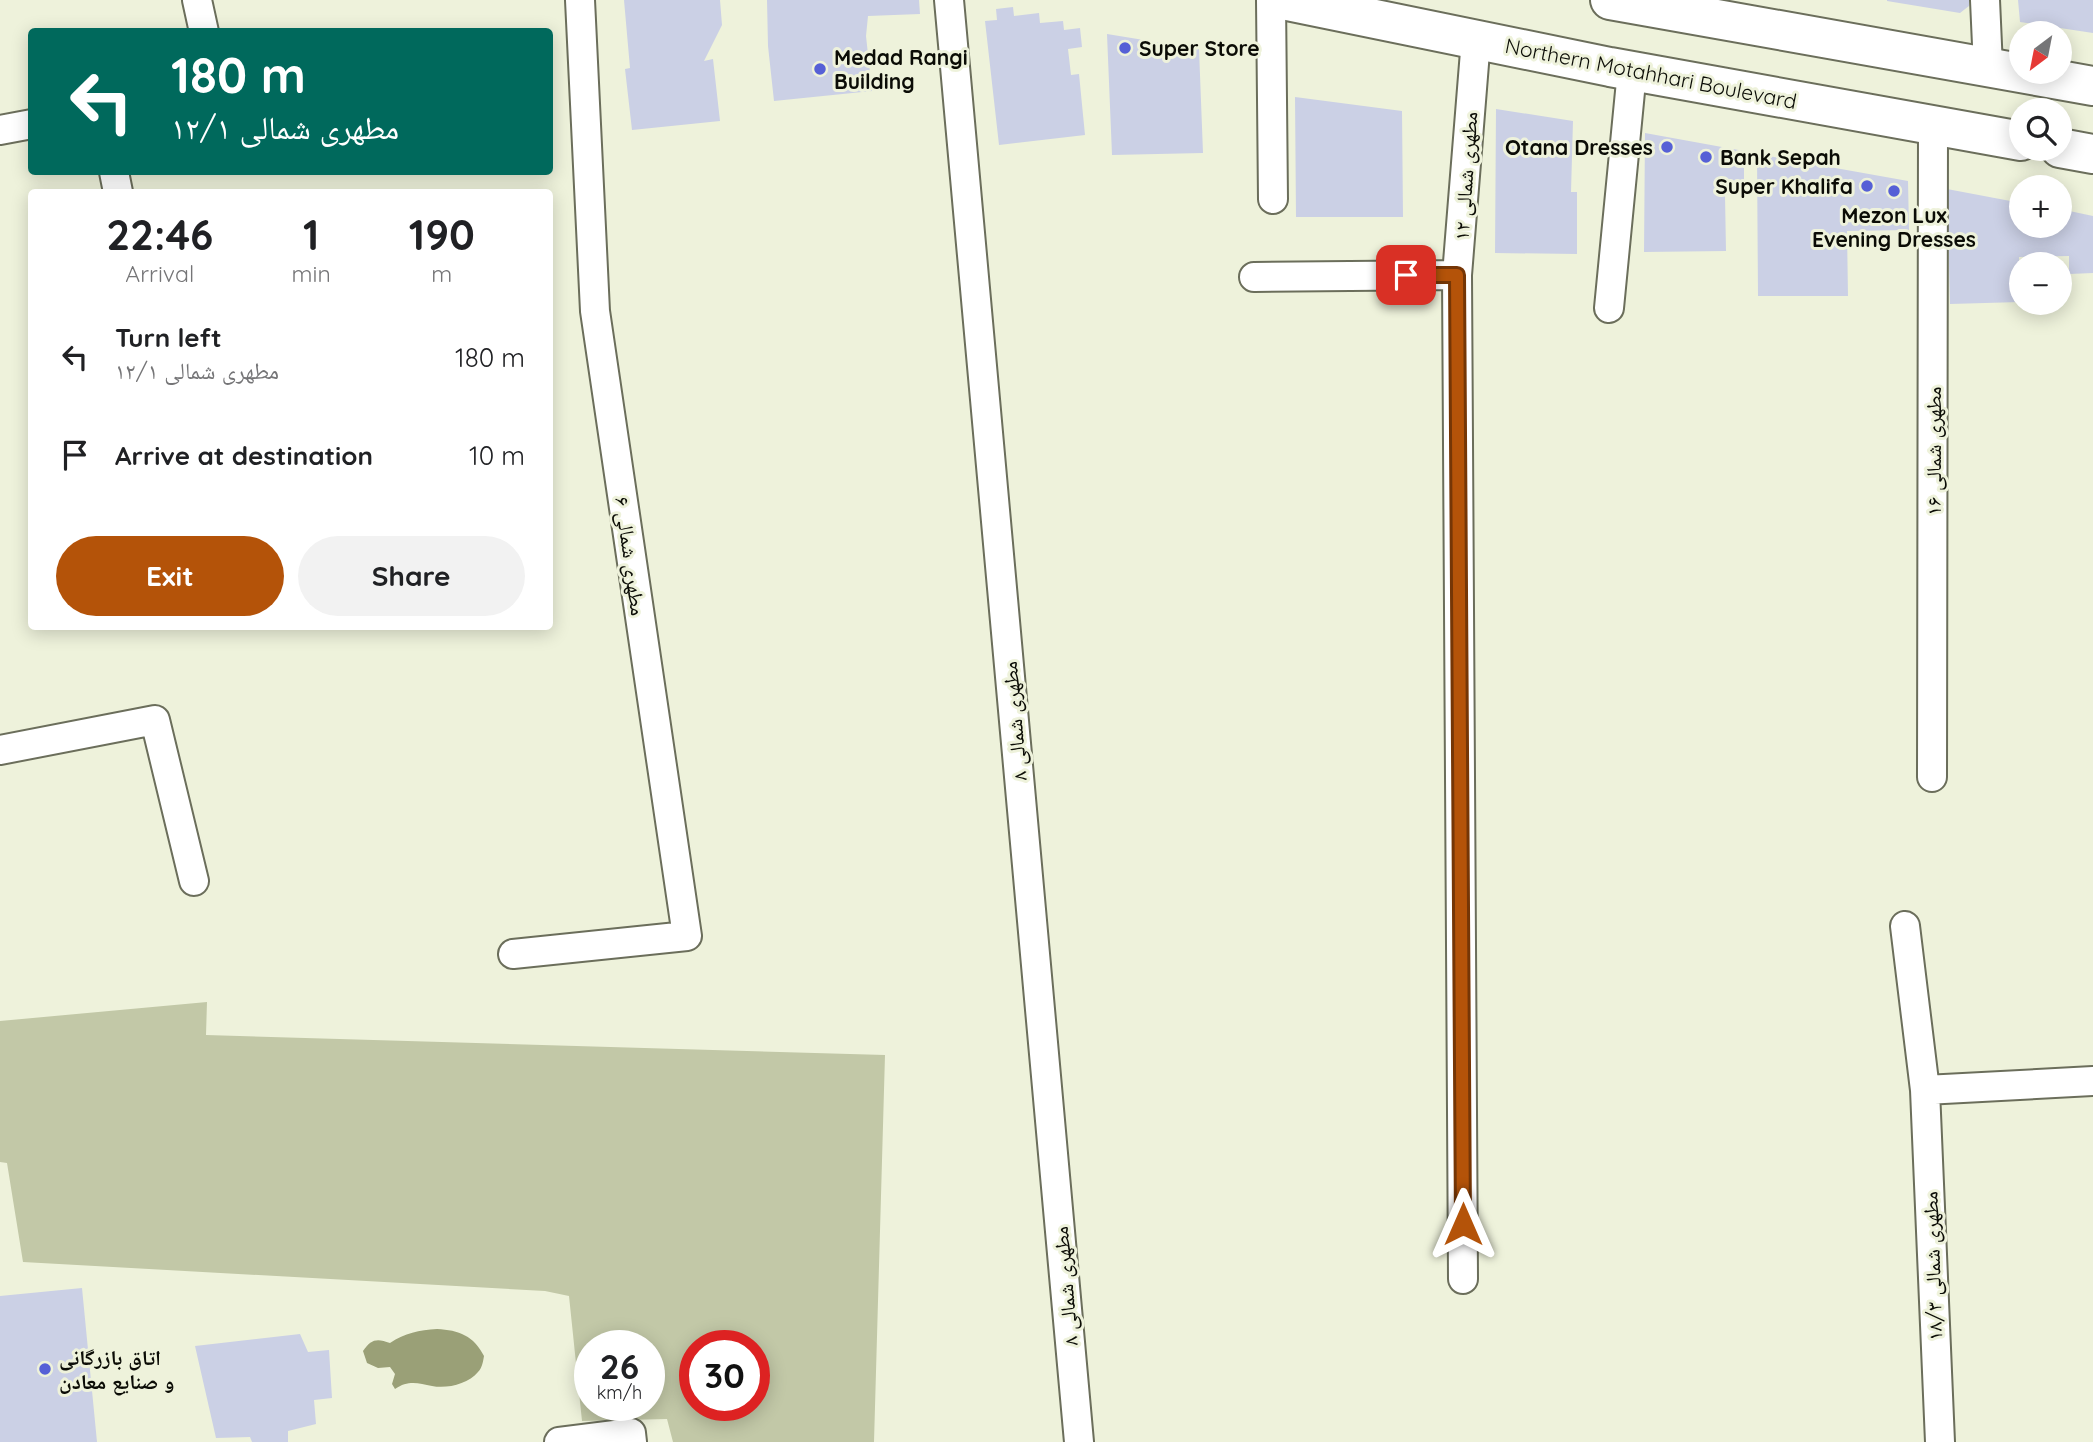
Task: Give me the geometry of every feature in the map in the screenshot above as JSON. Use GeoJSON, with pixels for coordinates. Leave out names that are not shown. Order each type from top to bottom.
{"type":"FeatureCollection","features":[{"type":"Feature","properties":{"kind":"main road","name":"Northern Motahhari Boulevard"},"geometry":{"type":"LineString","coordinates":[[1282,0],[1632,71],[2009,139]]}},
{"type":"Feature","properties":{"kind":"main road"},"geometry":{"type":"LineString","coordinates":[[1610,0],[2093,86]]}},
{"type":"Feature","properties":{"kind":"main road"},"geometry":{"type":"LineString","coordinates":[[2072,150],[2093,154]]}},
{"type":"Feature","properties":{"kind":"street"},"geometry":{"type":"LineString","coordinates":[[197,0],[203,28]]}},
{"type":"Feature","properties":{"kind":"street","name":"۶ مطهری شمالی"},"geometry":{"type":"LineString","coordinates":[[513,954],[687,936],[595,311],[580,0]]}},
{"type":"Feature","properties":{"kind":"street","name":"۸ مطهری شمالی"},"geometry":{"type":"LineString","coordinates":[[949,0],[1079,1442]]}},
{"type":"Feature","properties":{"kind":"street"},"geometry":{"type":"LineString","coordinates":[[1270,0],[1273,199]]}},
{"type":"Feature","properties":{"kind":"street"},"geometry":{"type":"LineString","coordinates":[[1985,0],[1988,67]]}},
{"type":"Feature","properties":{"kind":"street","name":"۱۲ مطهری شمالی"},"geometry":{"type":"LineString","coordinates":[[1463,1279],[1457,275],[1476,39]]}},
{"type":"Feature","properties":{"kind":"street"},"geometry":{"type":"LineString","coordinates":[[1609,308],[1632,71]]}},
{"type":"Feature","properties":{"kind":"street"},"geometry":{"type":"LineString","coordinates":[[0,130],[28,125]]}},
{"type":"Feature","properties":{"kind":"street","name":"۱۶ مطهری شمالی"},"geometry":{"type":"LineString","coordinates":[[1932,776],[1933,126]]}},
{"type":"Feature","properties":{"kind":"street"},"geometry":{"type":"LineString","coordinates":[[1254,277],[1457,275]]}},
{"type":"Feature","properties":{"kind":"street"},"geometry":{"type":"LineString","coordinates":[[0,750],[155,720],[194,881]]}},
{"type":"Feature","properties":{"kind":"street","name":"۱۸/۳ مطهری شمالی"},"geometry":{"type":"LineString","coordinates":[[1905,926],[1925,1090],[1940,1442]]}},
{"type":"Feature","properties":{"kind":"street"},"geometry":{"type":"LineString","coordinates":[[1925,1090],[2093,1081]]}},
{"type":"Feature","properties":{"kind":"street"},"geometry":{"type":"LineString","coordinates":[[559,1442],[631,1438]]}},
{"type":"Feature","properties":{"kind":"shaded area"},"geometry":{"type":"Polygon","coordinates":[[[207,1002],[206,1035],[885,1055],[874,1442],[673,1442],[665,1419],[665,1330],[574,1330],[574,1344],[569,1296],[545,1291],[23,1262],[7,1163],[0,1162],[0,1021],[207,1002]]]}},
{"type":"Feature","properties":{"kind":"shaded area"},"geometry":{"type":"Polygon","coordinates":[[[437,1329],[465,1335],[476,1343],[484,1356],[483,1363],[474,1376],[451,1386],[413,1383],[395,1389],[392,1384],[395,1374],[390,1367],[378,1368],[367,1363],[363,1351],[372,1342],[381,1340],[390,1343],[412,1333],[437,1329]]]}},
{"type":"Feature","properties":{"kind":"building"},"geometry":{"type":"Polygon","coordinates":[[[624,0],[720,0],[722,25],[704,61],[713,59],[720,121],[632,130],[625,69],[630,68],[624,0]]]}},
{"type":"Feature","properties":{"kind":"building"},"geometry":{"type":"Polygon","coordinates":[[[767,0],[919,0],[920,14],[868,16],[866,36],[872,91],[774,101],[768,46],[767,0]]]}},
{"type":"Feature","properties":{"kind":"building"},"geometry":{"type":"Polygon","coordinates":[[[1887,0],[1969,0],[1969,6],[1960,13],[1887,0]]]}},
{"type":"Feature","properties":{"kind":"building"},"geometry":{"type":"Polygon","coordinates":[[[2018,0],[2093,0],[2093,33],[2072,30],[2072,21],[2020,21],[2018,0]]]}},
{"type":"Feature","properties":{"kind":"building"},"geometry":{"type":"Polygon","coordinates":[[[1013,7],[1014,16],[1039,13],[1040,23],[1063,21],[1064,30],[1080,28],[1082,47],[1068,49],[1071,75],[1079,74],[1085,135],[999,145],[985,21],[997,20],[996,9],[1013,7]]]}},
{"type":"Feature","properties":{"kind":"building"},"geometry":{"type":"Polygon","coordinates":[[[1107,34],[1199,49],[1203,153],[1112,155],[1107,34]]]}},
{"type":"Feature","properties":{"kind":"building"},"geometry":{"type":"Polygon","coordinates":[[[1295,97],[1402,111],[1403,217],[1296,217],[1295,97]]]}},
{"type":"Feature","properties":{"kind":"building"},"geometry":{"type":"Polygon","coordinates":[[[1496,109],[1573,121],[1571,192],[1577,192],[1577,254],[1495,253],[1496,109]]]}},
{"type":"Feature","properties":{"kind":"building"},"geometry":{"type":"Polygon","coordinates":[[[1645,133],[1744,151],[1744,195],[1725,195],[1726,251],[1644,252],[1645,133]]]}},
{"type":"Feature","properties":{"kind":"building"},"geometry":{"type":"Polygon","coordinates":[[[1757,154],[1908,181],[1909,230],[1847,231],[1848,296],[1758,296],[1757,154]]]}},
{"type":"Feature","properties":{"kind":"building"},"geometry":{"type":"Polygon","coordinates":[[[1947,189],[2009,201],[2009,238],[2072,238],[2072,212],[2093,216],[2093,273],[2072,274],[2072,252],[2009,252],[2009,302],[1950,304],[1947,189]]]}},
{"type":"Feature","properties":{"kind":"building","name":"اتاق بازرگانی و صنایع معادن"},"geometry":{"type":"Polygon","coordinates":[[[82,1288],[97,1442],[0,1442],[0,1296],[82,1288]]]}},
{"type":"Feature","properties":{"kind":"building"},"geometry":{"type":"Polygon","coordinates":[[[300,1334],[308,1352],[329,1350],[332,1398],[314,1400],[316,1424],[288,1431],[288,1442],[252,1442],[250,1437],[216,1438],[195,1346],[300,1334]]]}},
{"type":"Feature","properties":{"kind":"place","name":"Super Store"},"geometry":{"type":"Point","coordinates":[1125,48]}},
{"type":"Feature","properties":{"kind":"place","name":"Medad Rangi Building"},"geometry":{"type":"Point","coordinates":[820,69]}},
{"type":"Feature","properties":{"kind":"place","name":"Otana Dresses"},"geometry":{"type":"Point","coordinates":[1667,147]}},
{"type":"Feature","properties":{"kind":"place","name":"Bank Sepah"},"geometry":{"type":"Point","coordinates":[1706,157]}},
{"type":"Feature","properties":{"kind":"place","name":"Super Khalifa"},"geometry":{"type":"Point","coordinates":[1867,186]}},
{"type":"Feature","properties":{"kind":"place","name":"Mezon Lux Evening Dresses"},"geometry":{"type":"Point","coordinates":[1894,191]}},
{"type":"Feature","properties":{"kind":"place","name":"اتاق بازرگانی و صنایع معادن"},"geometry":{"type":"Point","coordinates":[45,1369]}},
{"type":"Feature","properties":{"kind":"route"},"geometry":{"type":"LineString","coordinates":[[1406,275],[1457,275],[1463,1224]]}}]}
